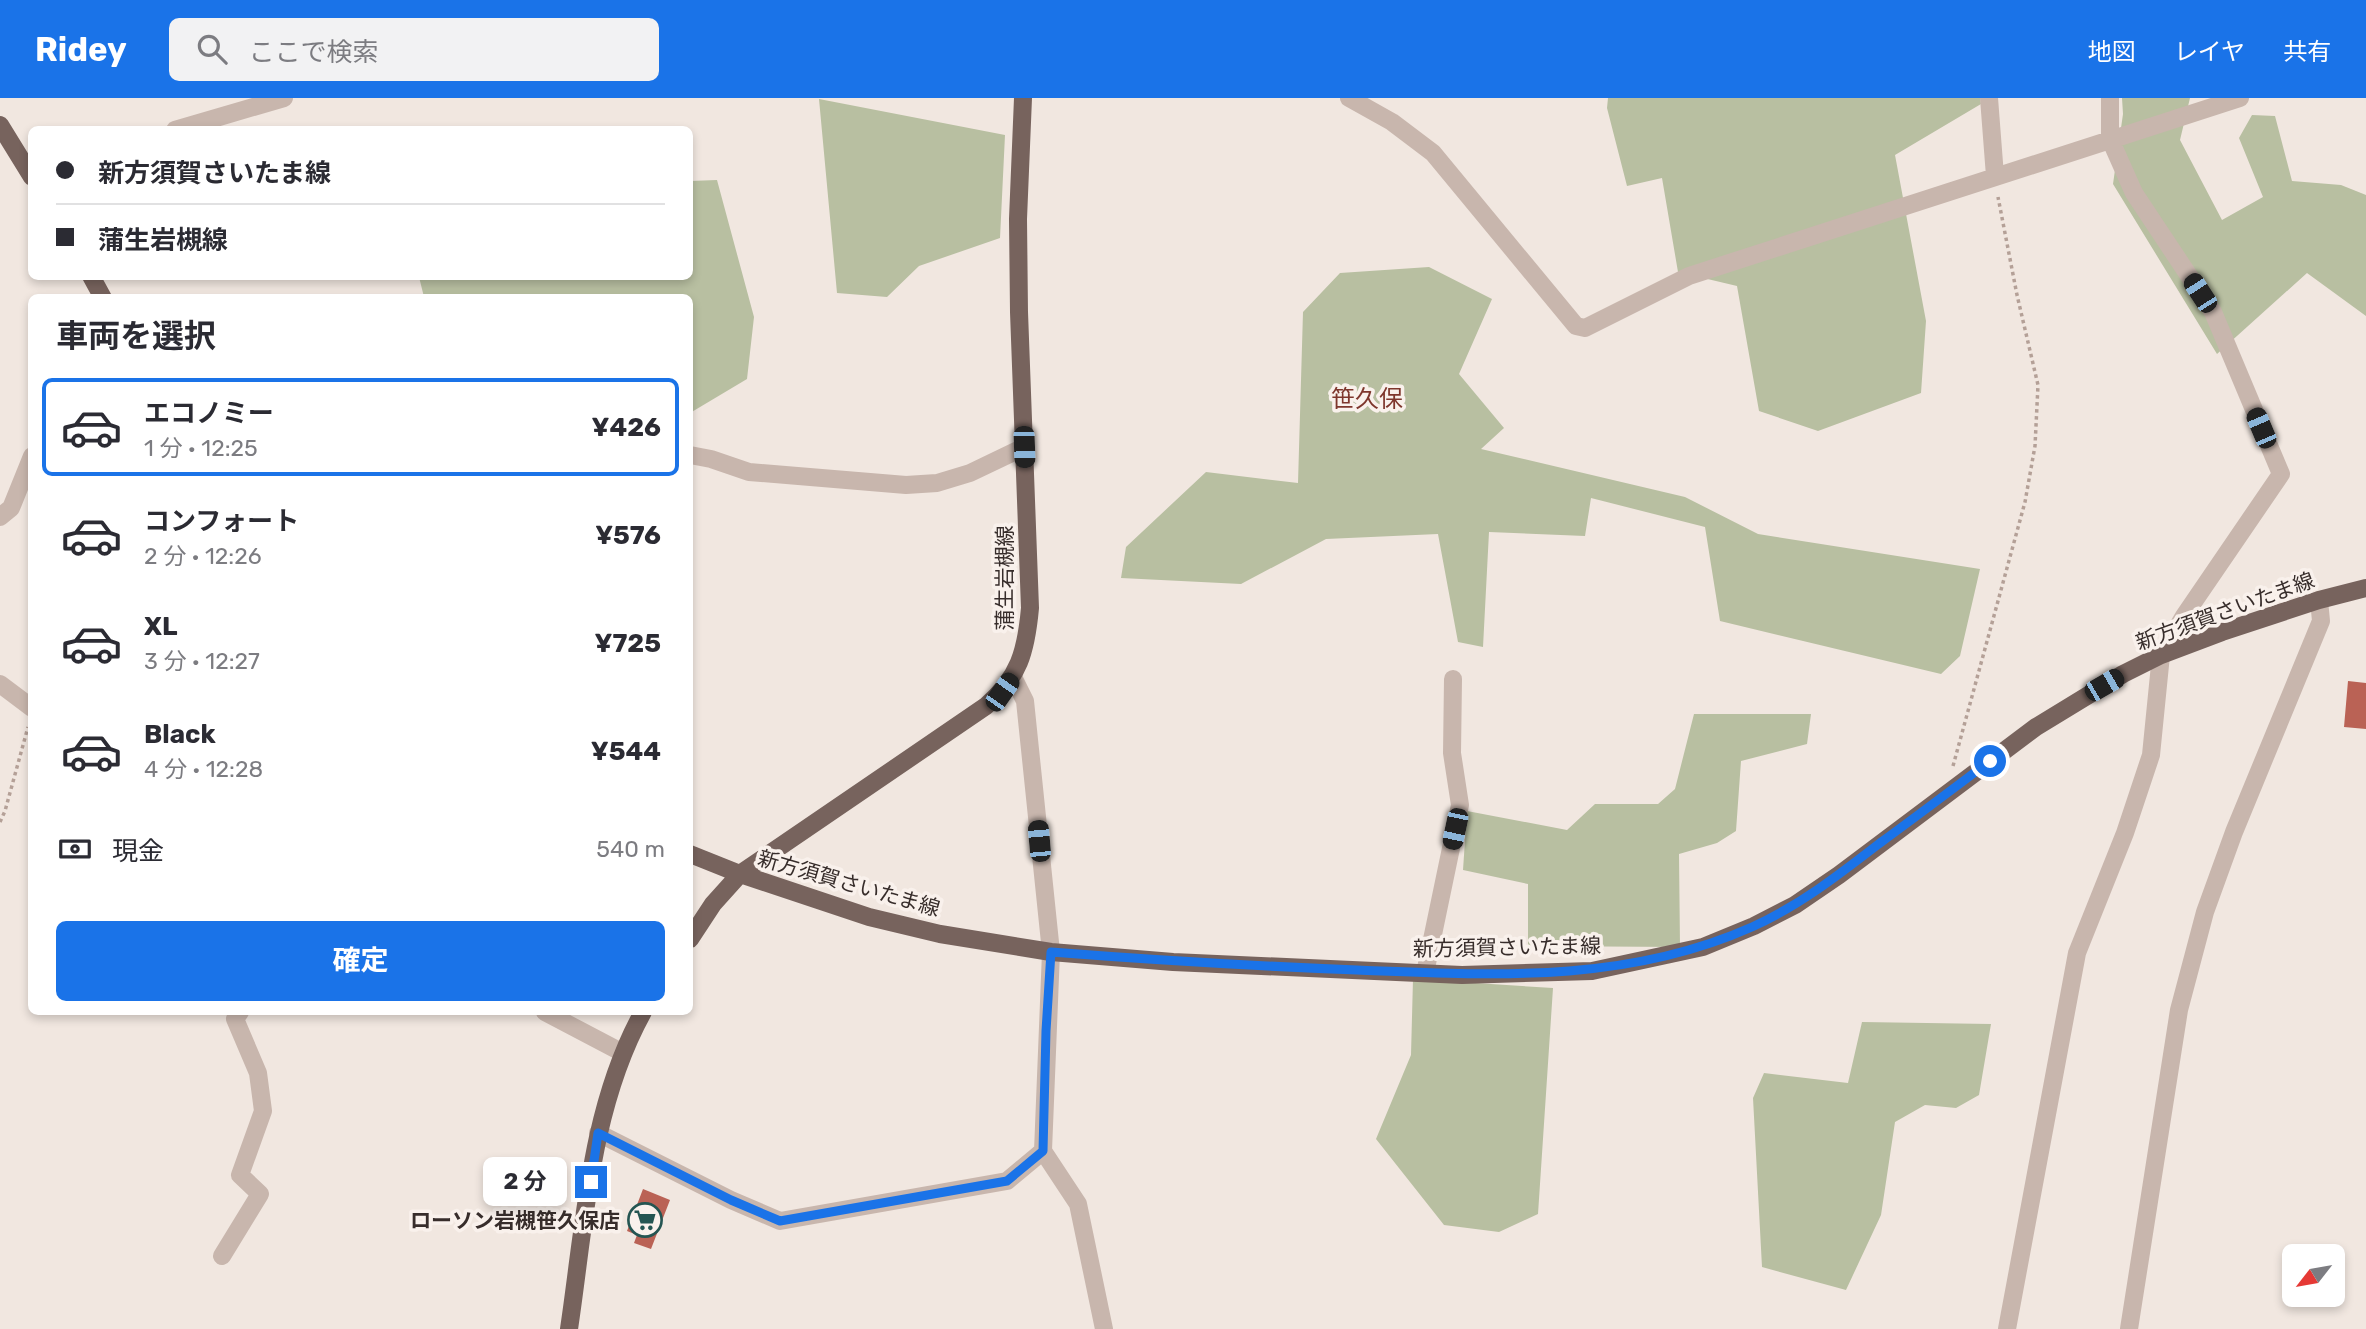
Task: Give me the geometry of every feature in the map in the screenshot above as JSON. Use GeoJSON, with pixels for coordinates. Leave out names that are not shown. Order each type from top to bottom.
{"type":"FeatureCollection","features":[{"type":"Feature","properties":{"kind":"main road","name":"蒲生岩槻線"},"geometry":{"type":"LineString","coordinates":[[693,934],[713,904],[740,874],[986,706],[1002,692],[1022,659],[1030,608],[1018,312],[1018,219],[1023,98]]}},
{"type":"Feature","properties":{"kind":"main road"},"geometry":{"type":"LineString","coordinates":[[0,125],[28,171]]}},
{"type":"Feature","properties":{"kind":"main road","name":"新方須賀さいたま線"},"geometry":{"type":"LineString","coordinates":[[693,855],[740,874],[869,917],[940,934],[1051,952],[1173,962],[1462,975],[1592,971],[1703,947],[1795,905],[2036,727],[2084,696],[2161,654],[2319,600],[2366,588]]}},
{"type":"Feature","properties":{"kind":"main road"},"geometry":{"type":"LineString","coordinates":[[569,1329],[598,1133],[623,1053],[642,1015]]}},
{"type":"Feature","properties":{"kind":"street"},"geometry":{"type":"LineString","coordinates":[[189,126],[284,98]]}},
{"type":"Feature","properties":{"kind":"street"},"geometry":{"type":"LineString","coordinates":[[1349,98],[1392,122],[1433,153],[1576,326],[1586,328],[1689,276],[2240,98]]}},
{"type":"Feature","properties":{"kind":"street"},"geometry":{"type":"LineString","coordinates":[[1989,98],[1995,176]]}},
{"type":"Feature","properties":{"kind":"street"},"geometry":{"type":"LineString","coordinates":[[2007,1329],[2077,953],[2151,755],[2161,654],[2281,474],[2213,312],[2134,193],[2110,139],[2110,98]]}},
{"type":"Feature","properties":{"kind":"street"},"geometry":{"type":"LineString","coordinates":[[693,456],[749,472],[906,485],[937,483],[970,473],[1024,447]]}},
{"type":"Feature","properties":{"kind":"street"},"geometry":{"type":"LineString","coordinates":[[0,517],[11,508],[28,466]]}},
{"type":"Feature","properties":{"kind":"street"},"geometry":{"type":"LineString","coordinates":[[2129,1329],[2179,1010],[2201,924],[2234,832],[2321,621],[2319,600]]}},
{"type":"Feature","properties":{"kind":"street"},"geometry":{"type":"LineString","coordinates":[[1013,677],[1026,701],[1051,952],[1043,1151],[1078,1204],[1104,1329]]}},
{"type":"Feature","properties":{"kind":"street"},"geometry":{"type":"LineString","coordinates":[[1425,973],[1460,805],[1452,753],[1453,679]]}},
{"type":"Feature","properties":{"kind":"street"},"geometry":{"type":"LineString","coordinates":[[0,684],[28,706]]}},
{"type":"Feature","properties":{"kind":"street"},"geometry":{"type":"LineString","coordinates":[[222,1256],[260,1194],[240,1175],[263,1111],[258,1073],[235,1019],[238,1015]]}},
{"type":"Feature","properties":{"kind":"street"},"geometry":{"type":"LineString","coordinates":[[551,1015],[623,1053]]}},
{"type":"Feature","properties":{"kind":"street"},"geometry":{"type":"LineString","coordinates":[[598,1133],[731,1200],[780,1221],[1007,1181],[1043,1151]]}},
{"type":"Feature","properties":{"kind":"path"},"geometry":{"type":"LineString","coordinates":[[1945,795],[2015,538],[2035,446],[2038,385],[2017,295],[1995,176]]}},
{"type":"Feature","properties":{"kind":"path"},"geometry":{"type":"LineString","coordinates":[[0,821],[28,731]]}},
{"type":"Feature","properties":{"kind":"green space"},"geometry":{"type":"Polygon","coordinates":[[[1608,98],[1980,98],[1981,104],[1895,155],[1926,321],[1921,393],[1818,431],[1759,411],[1737,286],[1678,272],[1662,178],[1627,186],[1607,108],[1608,98]]]}},
{"type":"Feature","properties":{"kind":"green space"},"geometry":{"type":"Polygon","coordinates":[[[2122,98],[2190,98],[2180,140],[2222,220],[2263,197],[2239,138],[2252,115],[2275,116],[2292,181],[2341,185],[2366,195],[2366,316],[2307,273],[2217,354],[2113,184],[2123,114],[2122,98]]]}},
{"type":"Feature","properties":{"kind":"green space"},"geometry":{"type":"Polygon","coordinates":[[[819,99],[1005,135],[1000,238],[919,266],[887,297],[837,293],[819,99]]]}},
{"type":"Feature","properties":{"kind":"green space"},"geometry":{"type":"Polygon","coordinates":[[[717,180],[754,317],[747,379],[693,411],[693,294],[423,294],[420,280],[693,280],[693,181],[717,180]]]}},
{"type":"Feature","properties":{"kind":"green space"},"geometry":{"type":"Polygon","coordinates":[[[1429,267],[1492,299],[1459,374],[1504,428],[1481,449],[1685,497],[1758,534],[1980,569],[1960,656],[1941,674],[1720,621],[1705,527],[1591,498],[1585,536],[1489,532],[1483,647],[1458,642],[1438,534],[1326,539],[1241,584],[1121,578],[1126,547],[1206,472],[1298,483],[1303,312],[1340,273],[1429,267]]]}},
{"type":"Feature","properties":{"kind":"green space"},"geometry":{"type":"Polygon","coordinates":[[[1694,714],[1811,714],[1807,744],[1741,761],[1736,831],[1717,843],[1679,854],[1680,947],[1528,946],[1528,884],[1463,870],[1467,811],[1567,830],[1595,804],[1658,804],[1675,789],[1694,714]]]}},
{"type":"Feature","properties":{"kind":"green space"},"geometry":{"type":"Polygon","coordinates":[[[1413,979],[1553,988],[1538,1214],[1499,1232],[1444,1225],[1376,1139],[1411,1055],[1413,979]]]}},
{"type":"Feature","properties":{"kind":"green space"},"geometry":{"type":"Polygon","coordinates":[[[1862,1022],[1991,1024],[1979,1095],[1956,1108],[1925,1105],[1895,1122],[1881,1215],[1846,1290],[1762,1267],[1753,1098],[1764,1073],[1848,1083],[1862,1022]]]}},
{"type":"Feature","properties":{"kind":"building"},"geometry":{"type":"Polygon","coordinates":[[[2348,681],[2366,683],[2366,729],[2344,727],[2348,681]]]}},
{"type":"Feature","properties":{"kind":"building"},"geometry":{"type":"Polygon","coordinates":[[[643,1189],[670,1200],[651,1249],[634,1243],[637,1235],[627,1231],[643,1189]]]}},
{"type":"Feature","properties":{"kind":"place","name":"ローソン岩槻笹久保店"},"geometry":{"type":"Point","coordinates":[645,1220]}},
{"type":"Feature","properties":{"kind":"district","name":"笹久保"},"geometry":{"type":"Point","coordinates":[1367,399]}},
{"type":"Feature","properties":{"kind":"route"},"geometry":{"type":"LineString","coordinates":[[591,1182],[598,1133],[731,1200],[780,1221],[1007,1181],[1043,1151],[1051,952],[1173,962],[1462,975],[1592,971],[1645,961],[1703,947],[1795,905],[1990,761]]}}]}
